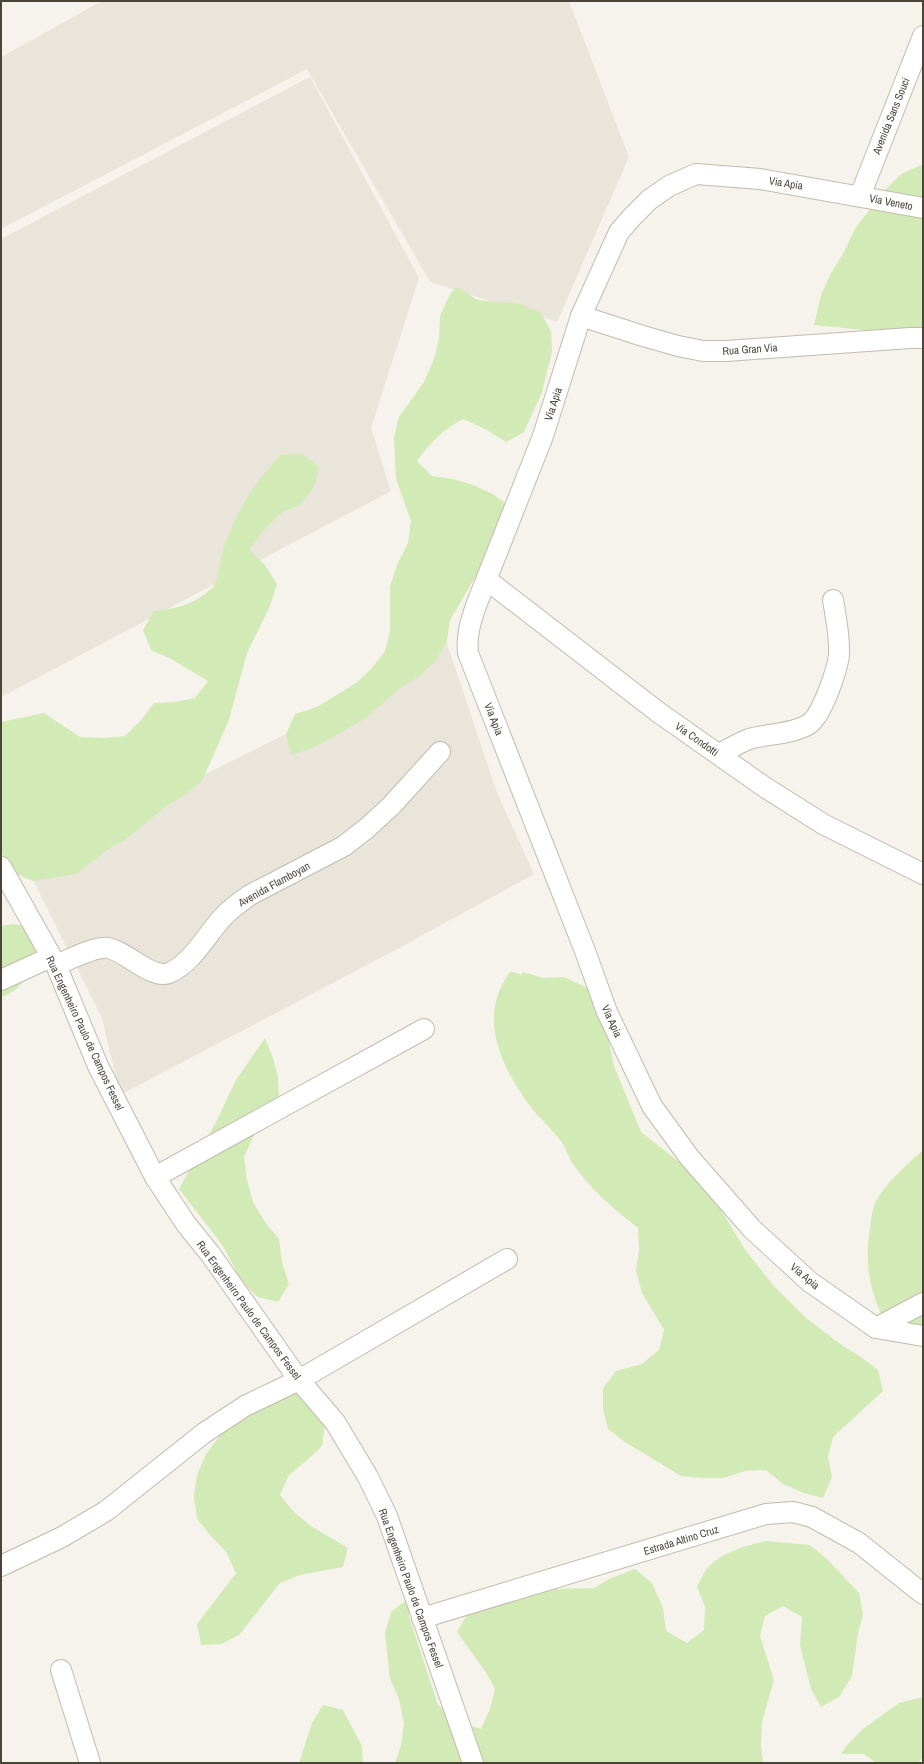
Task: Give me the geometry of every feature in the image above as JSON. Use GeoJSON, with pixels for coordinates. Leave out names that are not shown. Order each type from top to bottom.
{"type":"FeatureCollection","features":[{"type":"Feature","properties":{"kind":"street","name":"Avenida Sans Souci"},"geometry":{"type":"LineString","coordinates":[[860,196],[923,36]]}},
{"type":"Feature","properties":{"kind":"street","name":"Via Apia"},"geometry":{"type":"LineString","coordinates":[[860,196],[760,179],[696,174],[669,186],[649,200],[619,232],[582,316],[543,436],[468,628],[468,653],[607,1012],[652,1106],[689,1157],[752,1229],[810,1282],[876,1328],[923,1336]]}},
{"type":"Feature","properties":{"kind":"street","name":"Via Veneto"},"geometry":{"type":"LineString","coordinates":[[860,196],[923,208]]}},
{"type":"Feature","properties":{"kind":"street","name":"Rua Gran Via"},"geometry":{"type":"LineString","coordinates":[[582,316],[643,336],[703,351],[923,338]]}},
{"type":"Feature","properties":{"kind":"street","name":"Via Condotti"},"geometry":{"type":"LineString","coordinates":[[487,580],[658,712],[763,786],[823,824],[923,874]]}},
{"type":"Feature","properties":{"kind":"street"},"geometry":{"type":"LineString","coordinates":[[719,754],[749,740],[798,729],[809,724],[818,715],[830,685],[838,655],[838,634],[833,600]]}},
{"type":"Feature","properties":{"kind":"street","name":"Avenida Flamboyan"},"geometry":{"type":"LineString","coordinates":[[1,980],[53,961],[107,948],[118,951],[159,974],[167,974],[175,970],[188,959],[222,917],[236,905],[250,895],[344,846],[367,828],[391,806],[440,752]]}},
{"type":"Feature","properties":{"kind":"street","name":"Rua Engenheiro Paulo de Campos Fessel"},"geometry":{"type":"LineString","coordinates":[[1,867],[53,961],[98,1066],[154,1177],[186,1224],[211,1255],[300,1380],[335,1422],[368,1477],[386,1516],[473,1763]]}},
{"type":"Feature","properties":{"kind":"street"},"geometry":{"type":"LineString","coordinates":[[154,1177],[424,1029]]}},
{"type":"Feature","properties":{"kind":"street"},"geometry":{"type":"LineString","coordinates":[[1,1566],[62,1537],[106,1511],[204,1433],[245,1406],[300,1380],[507,1259]]}},
{"type":"Feature","properties":{"kind":"street"},"geometry":{"type":"LineString","coordinates":[[876,1328],[923,1303]]}},
{"type":"Feature","properties":{"kind":"street","name":"Estrada Altino Cruz"},"geometry":{"type":"LineString","coordinates":[[422,1618],[766,1514],[793,1512],[812,1517],[859,1543],[923,1594]]}},
{"type":"Feature","properties":{"kind":"street"},"geometry":{"type":"LineString","coordinates":[[61,1670],[90,1763]]}},
{"type":"Feature","properties":{"kind":"shaded area"},"geometry":{"type":"Polygon","coordinates":[[[102,1],[569,1],[629,157],[557,322],[430,282],[307,69],[1,229],[1,57],[102,1]]]}},
{"type":"Feature","properties":{"kind":"shaded area"},"geometry":{"type":"Polygon","coordinates":[[[310,77],[419,278],[371,428],[391,491],[1,697],[1,239],[310,77]]]}},
{"type":"Feature","properties":{"kind":"shaded area"},"geometry":{"type":"Polygon","coordinates":[[[445,638],[498,795],[534,874],[390,953],[120,1095],[102,1018],[25,864],[292,731],[445,638]]]}},
{"type":"Feature","properties":{"kind":"green space"},"geometry":{"type":"Polygon","coordinates":[[[921,165],[923,166],[923,336],[814,325],[821,295],[856,227],[886,189],[901,174],[921,165]]]}},
{"type":"Feature","properties":{"kind":"green space"},"geometry":{"type":"Polygon","coordinates":[[[456,287],[477,300],[521,304],[541,313],[551,331],[552,352],[542,392],[524,432],[506,442],[485,429],[463,419],[437,437],[417,461],[432,476],[453,479],[473,485],[493,494],[510,507],[483,564],[450,620],[447,641],[436,660],[421,675],[399,689],[366,718],[313,748],[291,755],[286,734],[295,714],[317,707],[356,683],[372,668],[385,651],[390,631],[390,587],[397,565],[408,543],[411,521],[396,479],[394,437],[399,417],[424,382],[434,359],[439,339],[440,316],[449,296],[456,287]]]}},
{"type":"Feature","properties":{"kind":"green space"},"geometry":{"type":"Polygon","coordinates":[[[302,454],[319,467],[314,487],[301,504],[281,513],[264,530],[249,549],[265,565],[277,584],[270,606],[247,653],[229,720],[202,781],[185,795],[165,807],[129,837],[111,847],[76,874],[33,881],[12,872],[1,851],[1,722],[44,713],[80,737],[103,738],[125,736],[141,720],[154,703],[175,702],[195,698],[208,681],[171,659],[151,650],[143,630],[154,611],[174,608],[187,604],[205,594],[214,586],[229,534],[240,509],[255,486],[281,455],[302,454]]]}},
{"type":"Feature","properties":{"kind":"green space"},"geometry":{"type":"Polygon","coordinates":[[[13,924],[35,927],[49,944],[35,967],[22,983],[16,989],[1,997],[1,926],[13,924]]]}},
{"type":"Feature","properties":{"kind":"green space"},"geometry":{"type":"Polygon","coordinates":[[[511,971],[521,975],[523,972],[543,978],[564,977],[584,986],[603,1001],[608,1021],[609,1042],[614,1066],[641,1132],[696,1175],[710,1192],[746,1251],[774,1286],[806,1318],[878,1370],[883,1391],[833,1437],[828,1457],[832,1477],[823,1498],[804,1493],[783,1484],[766,1470],[745,1471],[723,1478],[681,1476],[625,1442],[608,1429],[603,1409],[603,1388],[616,1371],[642,1364],[659,1350],[664,1330],[642,1293],[636,1271],[639,1249],[638,1228],[603,1199],[587,1182],[571,1161],[562,1143],[519,1091],[502,1058],[496,1040],[494,1023],[495,1005],[501,988],[511,971]]]}},
{"type":"Feature","properties":{"kind":"green space"},"geometry":{"type":"Polygon","coordinates":[[[265,1038],[273,1058],[278,1078],[279,1099],[253,1137],[244,1157],[247,1180],[253,1202],[265,1222],[279,1239],[282,1262],[289,1284],[278,1302],[258,1297],[242,1282],[223,1246],[179,1189],[216,1122],[236,1080],[265,1038]]]}},
{"type":"Feature","properties":{"kind":"green space"},"geometry":{"type":"Polygon","coordinates":[[[921,1152],[923,1152],[923,1326],[909,1326],[881,1314],[870,1282],[868,1251],[872,1214],[876,1201],[891,1181],[921,1152]]]}},
{"type":"Feature","properties":{"kind":"green space"},"geometry":{"type":"Polygon","coordinates":[[[275,1379],[294,1390],[310,1403],[325,1424],[322,1446],[289,1475],[280,1495],[294,1512],[311,1526],[348,1548],[343,1567],[300,1575],[280,1583],[240,1634],[222,1644],[201,1645],[197,1624],[236,1573],[226,1552],[197,1519],[194,1496],[197,1475],[206,1454],[247,1401],[262,1386],[275,1379]]]}},
{"type":"Feature","properties":{"kind":"green space"},"geometry":{"type":"Polygon","coordinates":[[[766,1541],[810,1545],[827,1559],[859,1593],[863,1614],[858,1633],[852,1676],[839,1697],[821,1707],[811,1689],[800,1646],[802,1617],[783,1606],[765,1616],[760,1636],[774,1680],[762,1722],[761,1745],[763,1763],[395,1763],[401,1745],[404,1723],[399,1699],[390,1679],[385,1634],[391,1612],[409,1598],[409,1616],[438,1705],[459,1722],[481,1729],[490,1709],[495,1689],[485,1671],[457,1632],[468,1613],[551,1589],[594,1588],[611,1578],[635,1569],[652,1583],[663,1608],[666,1631],[687,1643],[704,1630],[705,1607],[697,1587],[708,1567],[714,1561],[728,1553],[743,1547],[766,1541]]]}},
{"type":"Feature","properties":{"kind":"green space"},"geometry":{"type":"Polygon","coordinates":[[[923,1697],[923,1757],[918,1763],[876,1763],[864,1754],[841,1754],[847,1745],[863,1729],[899,1703],[923,1697]]]}},
{"type":"Feature","properties":{"kind":"green space"},"geometry":{"type":"Polygon","coordinates":[[[323,1705],[343,1710],[362,1746],[363,1763],[299,1763],[312,1723],[323,1705]]]}}]}
